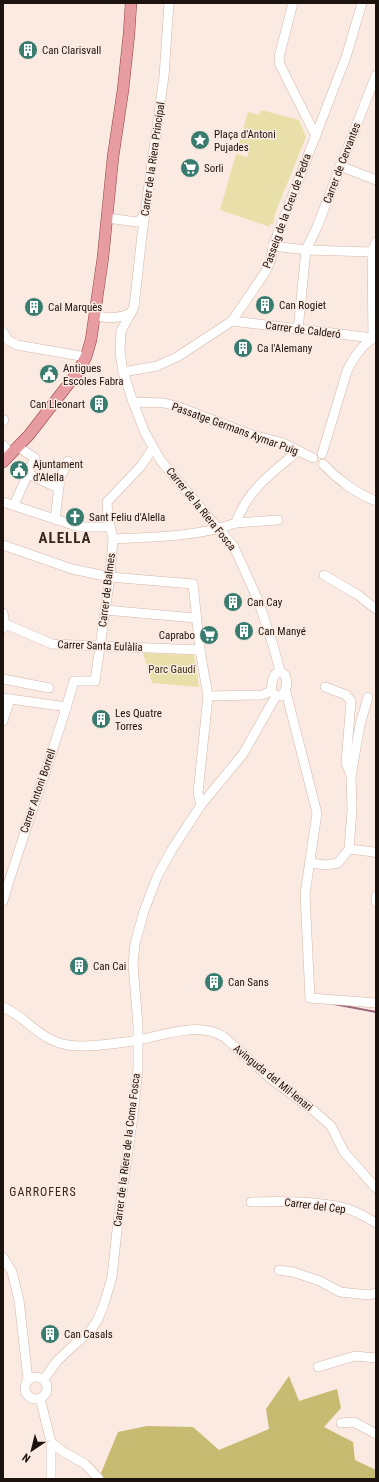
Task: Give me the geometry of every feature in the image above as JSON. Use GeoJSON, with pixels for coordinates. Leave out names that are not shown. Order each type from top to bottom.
{"type":"FeatureCollection","features":[{"type":"Feature","properties":{"kind":"main road"},"geometry":{"type":"LineString","coordinates":[[3,462],[15,450],[68,385],[86,357],[91,340],[123,90],[131,3]]}},
{"type":"Feature","properties":{"kind":"street","name":"Carrer de la Riera Principal"},"geometry":{"type":"LineString","coordinates":[[131,313],[134,307],[142,235],[164,76],[169,3]]}},
{"type":"Feature","properties":{"kind":"street"},"geometry":{"type":"LineString","coordinates":[[293,3],[279,58],[280,65],[316,136]]}},
{"type":"Feature","properties":{"kind":"street","name":"Passeig de la Creu de Pedra"},"geometry":{"type":"LineString","coordinates":[[123,372],[157,366],[170,360],[232,321],[266,271],[273,246],[346,57],[362,3]]}},
{"type":"Feature","properties":{"kind":"street","name":"Carrer de Cervantes"},"geometry":{"type":"LineString","coordinates":[[298,330],[306,250],[317,227],[376,75]]}},
{"type":"Feature","properties":{"kind":"street"},"geometry":{"type":"LineString","coordinates":[[340,166],[376,180]]}},
{"type":"Feature","properties":{"kind":"street"},"geometry":{"type":"LineString","coordinates":[[107,218],[137,222],[142,218],[146,210]]}},
{"type":"Feature","properties":{"kind":"street"},"geometry":{"type":"LineString","coordinates":[[137,222],[142,235]]}},
{"type":"Feature","properties":{"kind":"street"},"geometry":{"type":"LineString","coordinates":[[323,464],[325,459],[322,454],[347,371],[361,349],[375,337],[372,252],[376,242]]}},
{"type":"Feature","properties":{"kind":"street"},"geometry":{"type":"LineString","coordinates":[[273,246],[306,250],[372,252]]}},
{"type":"Feature","properties":{"kind":"street"},"geometry":{"type":"LineString","coordinates":[[95,316],[113,319],[131,313]]}},
{"type":"Feature","properties":{"kind":"street"},"geometry":{"type":"LineString","coordinates":[[121,331],[131,313]]}},
{"type":"Feature","properties":{"kind":"street"},"geometry":{"type":"LineString","coordinates":[[113,319],[118,323],[121,331],[120,352],[123,372]]}},
{"type":"Feature","properties":{"kind":"street","name":"Carrer de Calderó"},"geometry":{"type":"LineString","coordinates":[[232,321],[298,330],[375,337]]}},
{"type":"Feature","properties":{"kind":"street"},"geometry":{"type":"LineString","coordinates":[[3,332],[8,340],[17,344],[86,357]]}},
{"type":"Feature","properties":{"kind":"street"},"geometry":{"type":"LineString","coordinates":[[354,336],[360,343],[361,349]]}},
{"type":"Feature","properties":{"kind":"street","name":"Carrer de la Riera Fosca"},"geometry":{"type":"LineString","coordinates":[[123,372],[133,402],[153,448],[162,461],[234,547],[258,600],[280,671],[285,675],[287,680],[286,692],[317,813],[305,894],[310,998],[376,1003]]}},
{"type":"Feature","properties":{"kind":"street","name":"Passatge Germans Aymar Puig"},"geometry":{"type":"LineString","coordinates":[[133,402],[164,403],[176,406],[252,435],[283,443],[312,458]]}},
{"type":"Feature","properties":{"kind":"street"},"geometry":{"type":"LineString","coordinates":[[3,445],[36,458],[14,505]]}},
{"type":"Feature","properties":{"kind":"street","name":"Carrer de Balmes"},"geometry":{"type":"LineString","coordinates":[[74,681],[95,681],[110,577],[113,539],[107,502],[141,466],[153,448]]}},
{"type":"Feature","properties":{"kind":"street"},"geometry":{"type":"LineString","coordinates":[[236,523],[240,509],[261,482],[298,451]]}},
{"type":"Feature","properties":{"kind":"street"},"geometry":{"type":"LineString","coordinates":[[322,454],[316,454],[312,458],[314,464],[320,466],[323,464]]}},
{"type":"Feature","properties":{"kind":"street"},"geometry":{"type":"LineString","coordinates":[[56,519],[60,478],[68,461]]}},
{"type":"Feature","properties":{"kind":"street"},"geometry":{"type":"LineString","coordinates":[[323,464],[330,472],[352,488],[369,499],[376,501]]}},
{"type":"Feature","properties":{"kind":"street"},"geometry":{"type":"LineString","coordinates":[[28,474],[58,488]]}},
{"type":"Feature","properties":{"kind":"street"},"geometry":{"type":"LineString","coordinates":[[3,502],[79,527],[110,527]]}},
{"type":"Feature","properties":{"kind":"street"},"geometry":{"type":"LineString","coordinates":[[113,539],[167,537],[219,529],[236,523],[278,520]]}},
{"type":"Feature","properties":{"kind":"street"},"geometry":{"type":"LineString","coordinates":[[3,545],[72,569],[110,577],[193,584],[200,650],[208,696],[198,793],[201,805]]}},
{"type":"Feature","properties":{"kind":"street"},"geometry":{"type":"LineString","coordinates":[[324,575],[358,595],[376,608]]}},
{"type":"Feature","properties":{"kind":"street"},"geometry":{"type":"LineString","coordinates":[[105,610],[196,618]]}},
{"type":"Feature","properties":{"kind":"street"},"geometry":{"type":"LineString","coordinates":[[3,613],[4,626]]}},
{"type":"Feature","properties":{"kind":"street","name":"Carrer Santa Eulàlia"},"geometry":{"type":"LineString","coordinates":[[4,626],[52,644],[200,650]]}},
{"type":"Feature","properties":{"kind":"street","name":"Carrer de la Riera de la Coma Fosca"},"geometry":{"type":"LineString","coordinates":[[44,1379],[57,1361],[91,1330],[102,1309],[112,1277],[138,1068],[138,1040],[133,965],[135,944],[156,877],[201,805],[243,754],[273,694],[274,676],[280,671]]}},
{"type":"Feature","properties":{"kind":"street"},"geometry":{"type":"LineString","coordinates":[[3,679],[49,688]]}},
{"type":"Feature","properties":{"kind":"street","name":"Carrer Antoni Borrell"},"geometry":{"type":"LineString","coordinates":[[3,901],[19,848],[67,707],[74,681]]}},
{"type":"Feature","properties":{"kind":"street"},"geometry":{"type":"LineString","coordinates":[[325,687],[346,695],[351,702],[346,763],[352,776]]}},
{"type":"Feature","properties":{"kind":"street"},"geometry":{"type":"LineString","coordinates":[[208,696],[273,694],[281,696],[286,692]]}},
{"type":"Feature","properties":{"kind":"street"},"geometry":{"type":"LineString","coordinates":[[310,863],[326,865],[338,863],[349,849],[352,810],[352,776],[360,724],[368,697]]}},
{"type":"Feature","properties":{"kind":"street"},"geometry":{"type":"LineString","coordinates":[[3,722],[6,698],[67,707]]}},
{"type":"Feature","properties":{"kind":"street"},"geometry":{"type":"LineString","coordinates":[[349,849],[376,853]]}},
{"type":"Feature","properties":{"kind":"street"},"geometry":{"type":"LineString","coordinates":[[376,896],[376,902]]}},
{"type":"Feature","properties":{"kind":"street","name":"Avinguda del Mil·lenari"},"geometry":{"type":"LineString","coordinates":[[3,1007],[13,1012],[43,1036],[55,1042],[68,1045],[81,1046],[138,1040],[156,1035],[191,1030],[218,1033],[271,1079],[314,1110],[331,1126],[344,1152],[376,1188]]}},
{"type":"Feature","properties":{"kind":"street","name":"Carrer del Cep"},"geometry":{"type":"LineString","coordinates":[[251,1202],[299,1202],[349,1209],[376,1223]]}},
{"type":"Feature","properties":{"kind":"street"},"geometry":{"type":"LineString","coordinates":[[3,1257],[12,1272],[19,1300],[28,1380],[25,1386],[26,1391],[30,1397],[36,1399],[45,1395],[48,1388],[44,1379],[34,1377],[28,1380]]}},
{"type":"Feature","properties":{"kind":"street"},"geometry":{"type":"LineString","coordinates":[[279,1270],[294,1272],[320,1281],[340,1292],[369,1295],[376,1293]]}},
{"type":"Feature","properties":{"kind":"street"},"geometry":{"type":"LineString","coordinates":[[318,1367],[355,1356],[376,1358]]}},
{"type":"Feature","properties":{"kind":"street"},"geometry":{"type":"LineString","coordinates":[[40,1398],[51,1442],[51,1479]]}},
{"type":"Feature","properties":{"kind":"street"},"geometry":{"type":"LineString","coordinates":[[341,1422],[354,1422],[376,1434]]}},
{"type":"Feature","properties":{"kind":"street"},"geometry":{"type":"LineString","coordinates":[[51,1442],[62,1451],[85,1464],[99,1479]]}},
{"type":"Feature","properties":{"kind":"green space"},"geometry":{"type":"Polygon","coordinates":[[[261,110],[299,120],[306,137],[276,211],[273,224],[270,224],[270,227],[220,210],[236,154],[247,157],[249,151],[238,147],[248,112],[259,115],[261,110]]]}},
{"type":"Feature","properties":{"kind":"green space","name":"Parc Gaudí"},"geometry":{"type":"Polygon","coordinates":[[[143,653],[194,655],[199,687],[152,683],[143,653]]]}},
{"type":"Feature","properties":{"kind":"shaded area"},"geometry":{"type":"Polygon","coordinates":[[[289,1376],[299,1401],[337,1389],[341,1408],[324,1427],[353,1442],[355,1460],[376,1470],[376,1479],[104,1479],[101,1473],[118,1432],[147,1426],[193,1427],[219,1450],[269,1429],[266,1409],[289,1376]]]}},
{"type":"Feature","properties":{"kind":"waterway"},"geometry":{"type":"LineString","coordinates":[[334,1004],[376,1012]]}},
{"type":"Feature","properties":{"kind":"place","name":"Can Clarisvall"},"geometry":{"type":"Point","coordinates":[28,50]}},
{"type":"Feature","properties":{"kind":"place","name":"Plaça d'Antoni Pujades"},"geometry":{"type":"Point","coordinates":[200,140]}},
{"type":"Feature","properties":{"kind":"place","name":"Sorli"},"geometry":{"type":"Point","coordinates":[190,168]}},
{"type":"Feature","properties":{"kind":"place","name":"Can Rogiet"},"geometry":{"type":"Point","coordinates":[265,305]}},
{"type":"Feature","properties":{"kind":"place","name":"Cal Marquès"},"geometry":{"type":"Point","coordinates":[34,307]}},
{"type":"Feature","properties":{"kind":"place","name":"Ca l'Alemany"},"geometry":{"type":"Point","coordinates":[243,348]}},
{"type":"Feature","properties":{"kind":"place","name":"Antigues Escoles Fabra"},"geometry":{"type":"Point","coordinates":[49,374]}},
{"type":"Feature","properties":{"kind":"place","name":"Can Lleonart"},"geometry":{"type":"Point","coordinates":[99,404]}},
{"type":"Feature","properties":{"kind":"place","name":"Ajuntament d'Alella"},"geometry":{"type":"Point","coordinates":[19,470]}},
{"type":"Feature","properties":{"kind":"place","name":"Sant Feliu d'Alella"},"geometry":{"type":"Point","coordinates":[75,517]}},
{"type":"Feature","properties":{"kind":"place","name":"Can Cay"},"geometry":{"type":"Point","coordinates":[233,602]}},
{"type":"Feature","properties":{"kind":"place","name":"Can Manyé"},"geometry":{"type":"Point","coordinates":[244,631]}},
{"type":"Feature","properties":{"kind":"place","name":"Caprabo"},"geometry":{"type":"Point","coordinates":[209,635]}},
{"type":"Feature","properties":{"kind":"place","name":"Les Quatre Torres"},"geometry":{"type":"Point","coordinates":[101,719]}},
{"type":"Feature","properties":{"kind":"place","name":"Can Cai"},"geometry":{"type":"Point","coordinates":[79,966]}},
{"type":"Feature","properties":{"kind":"place","name":"Can Sans"},"geometry":{"type":"Point","coordinates":[214,982]}},
{"type":"Feature","properties":{"kind":"place","name":"Can Casals"},"geometry":{"type":"Point","coordinates":[50,1334]}},
{"type":"Feature","properties":{"kind":"district","name":"ALELLA"},"geometry":{"type":"Point","coordinates":[65,538]}},
{"type":"Feature","properties":{"kind":"district","name":"GARROFERS"},"geometry":{"type":"Point","coordinates":[43,1192]}}]}
